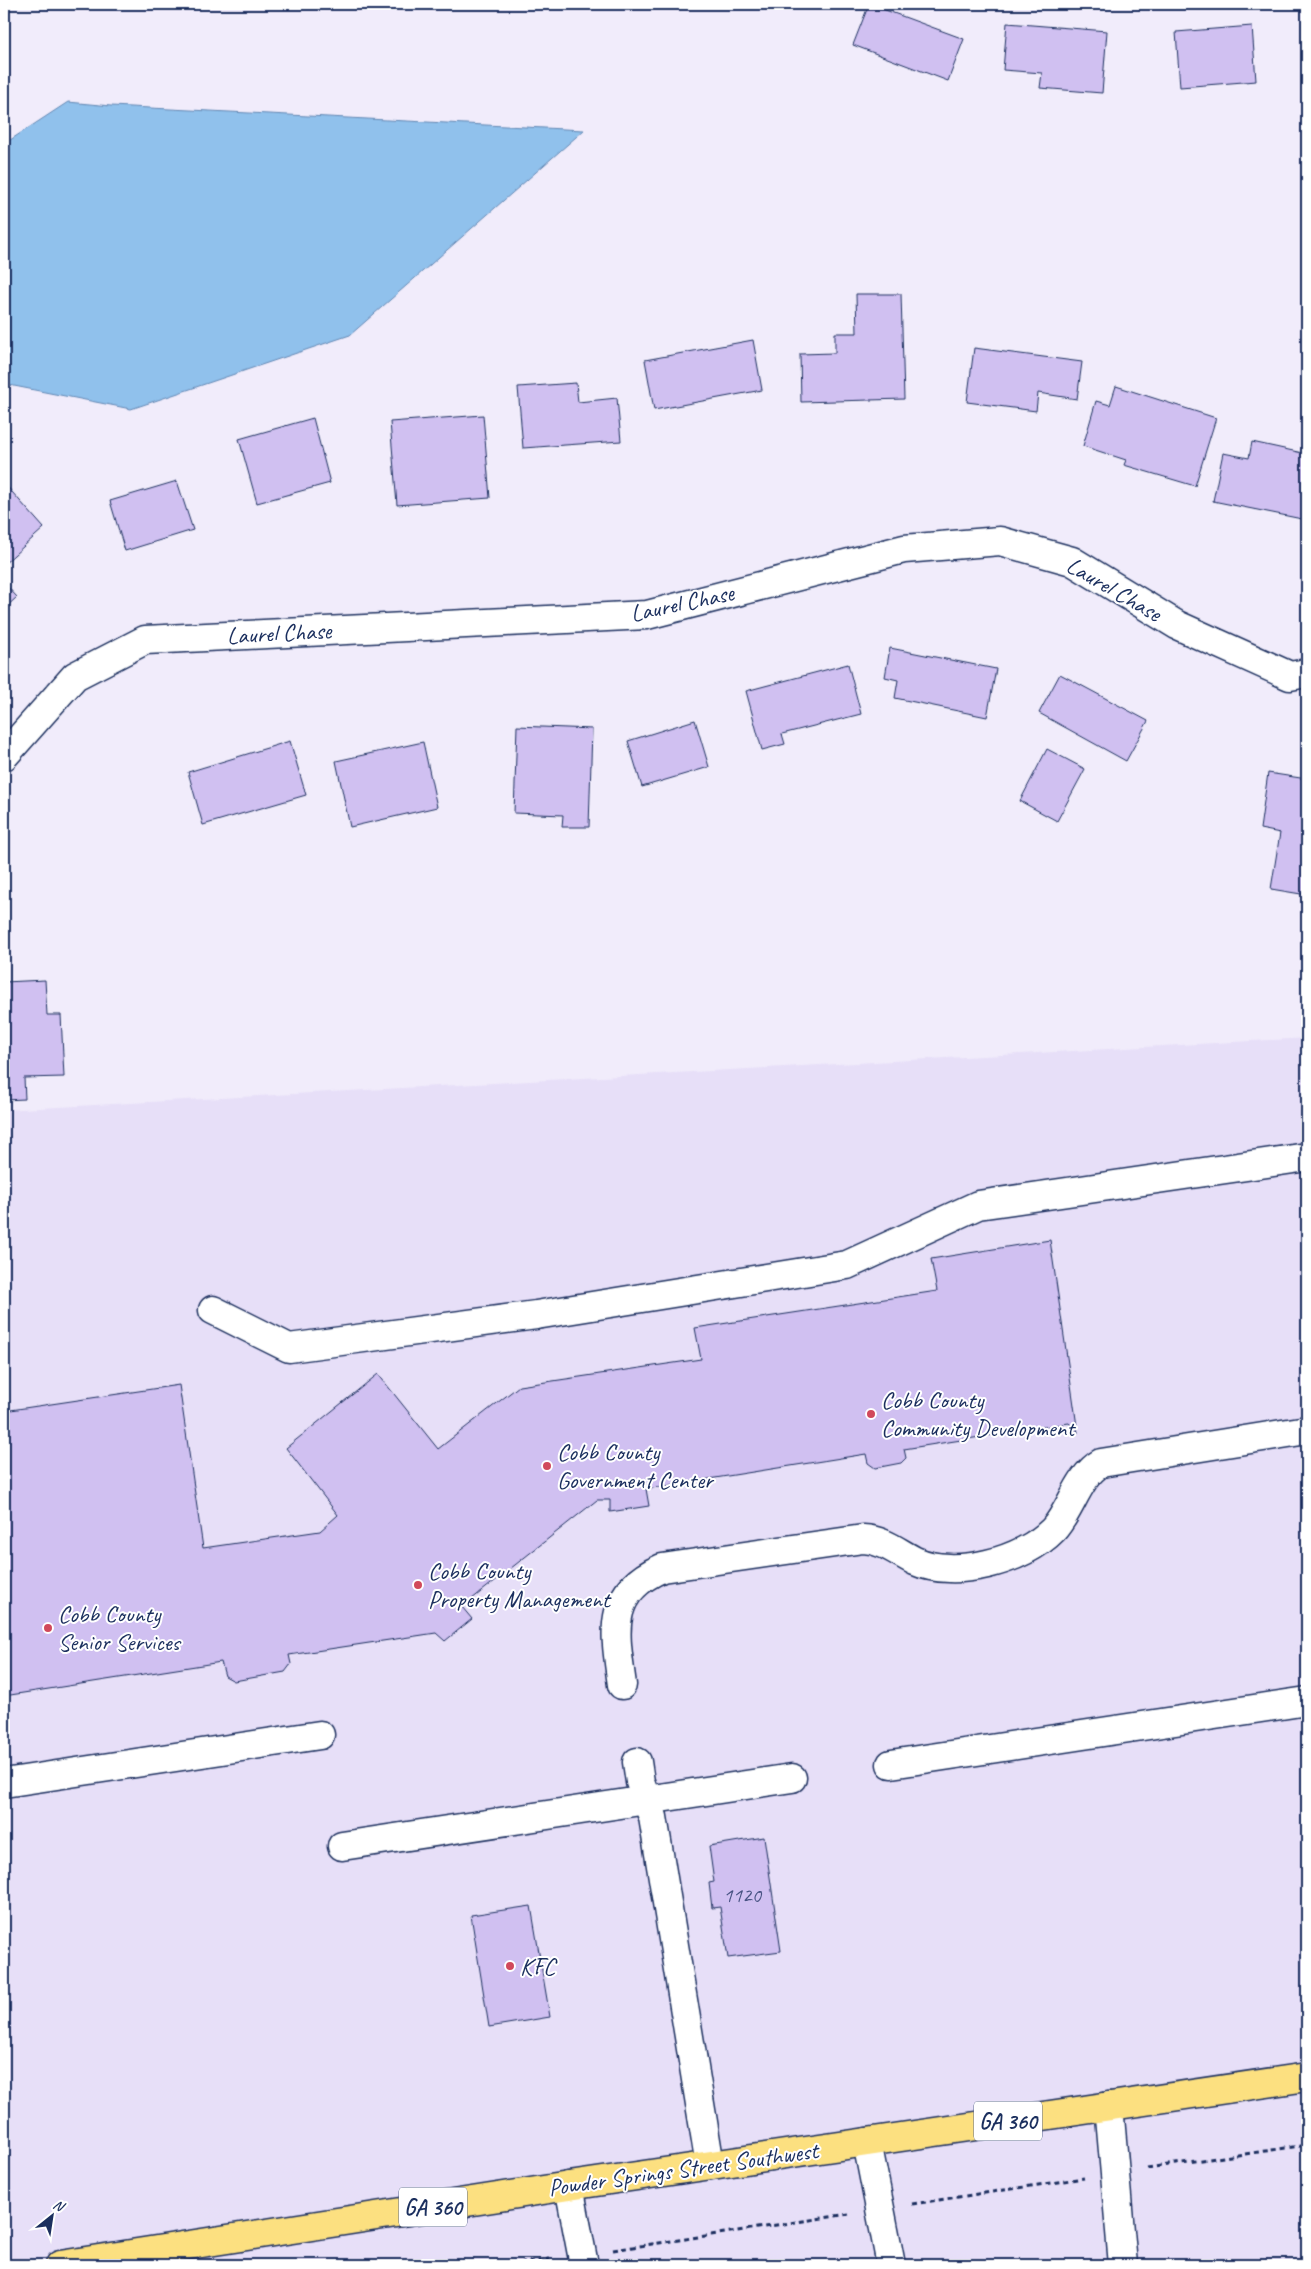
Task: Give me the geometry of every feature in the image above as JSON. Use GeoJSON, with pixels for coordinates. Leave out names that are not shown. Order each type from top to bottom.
{"type":"FeatureCollection","features":[{"type":"Feature","properties":{"kind":"main road","name":"Powder Springs Street Southwest"},"geometry":{"type":"LineString","coordinates":[[60,2265],[159,2258],[569,2186],[1307,2077]]}},
{"type":"Feature","properties":{"kind":"street","name":"Laurel Chase"},"geometry":{"type":"LineString","coordinates":[[4,756],[75,676],[145,640],[647,615],[904,549],[1000,541],[1072,560],[1177,625],[1290,676],[1307,673]]}},
{"type":"Feature","properties":{"kind":"street"},"geometry":{"type":"LineString","coordinates":[[213,1310],[288,1348],[527,1316],[847,1265],[978,1205],[1307,1157]]}},
{"type":"Feature","properties":{"kind":"street"},"geometry":{"type":"LineString","coordinates":[[622,1685],[616,1637],[616,1619],[620,1604],[638,1581],[662,1568],[863,1539],[883,1542],[916,1561],[928,1565],[971,1567],[986,1564],[1018,1554],[1046,1537],[1066,1513],[1093,1468],[1101,1463],[1307,1430]]}},
{"type":"Feature","properties":{"kind":"street"},"geometry":{"type":"LineString","coordinates":[[891,1764],[1307,1700]]}},
{"type":"Feature","properties":{"kind":"street"},"geometry":{"type":"LineString","coordinates":[[4,1783],[320,1735]]}},
{"type":"Feature","properties":{"kind":"street"},"geometry":{"type":"LineString","coordinates":[[637,1762],[640,1782],[653,1817],[710,2165]]}},
{"type":"Feature","properties":{"kind":"street"},"geometry":{"type":"LineString","coordinates":[[342,1846],[792,1778]]}},
{"type":"Feature","properties":{"kind":"street"},"geometry":{"type":"LineString","coordinates":[[1109,2106],[1123,2265]]}},
{"type":"Feature","properties":{"kind":"street"},"geometry":{"type":"LineString","coordinates":[[867,2142],[888,2265]]}},
{"type":"Feature","properties":{"kind":"street"},"geometry":{"type":"LineString","coordinates":[[569,2186],[584,2265]]}},
{"type":"Feature","properties":{"kind":"shaded area"},"geometry":{"type":"Polygon","coordinates":[[[1307,1038],[1307,2265],[4,2265],[4,1110],[1307,1038]]]}},
{"type":"Feature","properties":{"kind":"water"},"geometry":{"type":"Polygon","coordinates":[[[68,102],[111,106],[584,130],[350,335],[131,409],[4,384],[4,144],[68,102]]]}},
{"type":"Feature","properties":{"kind":"building"},"geometry":{"type":"Polygon","coordinates":[[[869,4],[964,39],[948,81],[853,45],[869,4]]]}},
{"type":"Feature","properties":{"kind":"building"},"geometry":{"type":"Polygon","coordinates":[[[1007,23],[1107,31],[1102,93],[1040,88],[1042,73],[1003,70],[1007,23]]]}},
{"type":"Feature","properties":{"kind":"building"},"geometry":{"type":"Polygon","coordinates":[[[1252,26],[1256,81],[1180,87],[1176,32],[1252,26]]]}},
{"type":"Feature","properties":{"kind":"building"},"geometry":{"type":"Polygon","coordinates":[[[856,294],[901,294],[904,399],[801,402],[800,354],[835,353],[835,333],[857,333],[856,294]]]}},
{"type":"Feature","properties":{"kind":"building"},"geometry":{"type":"Polygon","coordinates":[[[753,340],[762,390],[654,410],[645,360],[753,340]]]}},
{"type":"Feature","properties":{"kind":"building"},"geometry":{"type":"Polygon","coordinates":[[[974,348],[1082,362],[1077,399],[1038,393],[1036,411],[967,402],[974,348]]]}},
{"type":"Feature","properties":{"kind":"building"},"geometry":{"type":"Polygon","coordinates":[[[576,383],[578,402],[617,398],[621,441],[523,448],[518,387],[576,383]]]}},
{"type":"Feature","properties":{"kind":"building"},"geometry":{"type":"Polygon","coordinates":[[[1116,386],[1216,418],[1195,486],[1124,465],[1126,460],[1083,446],[1096,401],[1110,405],[1116,386]]]}},
{"type":"Feature","properties":{"kind":"building"},"geometry":{"type":"Polygon","coordinates":[[[483,415],[490,498],[397,505],[390,422],[483,415]]]}},
{"type":"Feature","properties":{"kind":"building"},"geometry":{"type":"Polygon","coordinates":[[[313,418],[330,483],[257,503],[239,439],[313,418]]]}},
{"type":"Feature","properties":{"kind":"building"},"geometry":{"type":"Polygon","coordinates":[[[1252,442],[1307,454],[1307,520],[1213,501],[1223,453],[1249,458],[1252,442]]]}},
{"type":"Feature","properties":{"kind":"building"},"geometry":{"type":"Polygon","coordinates":[[[177,481],[193,530],[125,551],[110,501],[177,481]]]}},
{"type":"Feature","properties":{"kind":"building"},"geometry":{"type":"Polygon","coordinates":[[[4,483],[44,528],[4,564],[4,483]]]}},
{"type":"Feature","properties":{"kind":"building"},"geometry":{"type":"Polygon","coordinates":[[[4,583],[17,597],[4,609],[4,583]]]}},
{"type":"Feature","properties":{"kind":"building"},"geometry":{"type":"Polygon","coordinates":[[[890,648],[996,669],[987,717],[895,698],[898,680],[885,677],[890,648]]]}},
{"type":"Feature","properties":{"kind":"building"},"geometry":{"type":"Polygon","coordinates":[[[848,664],[861,714],[782,734],[785,744],[762,750],[746,691],[848,664]]]}},
{"type":"Feature","properties":{"kind":"building"},"geometry":{"type":"Polygon","coordinates":[[[1060,674],[1148,721],[1126,761],[1039,713],[1060,674]]]}},
{"type":"Feature","properties":{"kind":"building"},"geometry":{"type":"Polygon","coordinates":[[[695,720],[709,767],[642,787],[628,741],[695,720]]]}},
{"type":"Feature","properties":{"kind":"building"},"geometry":{"type":"Polygon","coordinates":[[[517,726],[592,729],[589,827],[562,827],[563,815],[514,813],[517,726]]]}},
{"type":"Feature","properties":{"kind":"building"},"geometry":{"type":"Polygon","coordinates":[[[290,741],[306,795],[203,825],[188,772],[290,741]]]}},
{"type":"Feature","properties":{"kind":"building"},"geometry":{"type":"Polygon","coordinates":[[[423,742],[437,807],[350,827],[336,761],[423,742]]]}},
{"type":"Feature","properties":{"kind":"building"},"geometry":{"type":"Polygon","coordinates":[[[1047,749],[1085,769],[1057,821],[1020,801],[1047,749]]]}},
{"type":"Feature","properties":{"kind":"building"},"geometry":{"type":"Polygon","coordinates":[[[1268,773],[1307,779],[1307,895],[1271,889],[1280,833],[1260,829],[1268,773]]]}},
{"type":"Feature","properties":{"kind":"building"},"geometry":{"type":"Polygon","coordinates":[[[45,980],[47,1015],[61,1015],[64,1077],[24,1078],[25,1099],[4,1100],[4,982],[45,980]]]}},
{"type":"Feature","properties":{"kind":"building","name":"Cobb County Government Center"},"geometry":{"type":"Polygon","coordinates":[[[1050,1240],[1078,1433],[1069,1423],[904,1449],[906,1458],[901,1463],[875,1468],[868,1463],[866,1454],[646,1489],[649,1506],[610,1512],[610,1500],[597,1500],[462,1607],[472,1619],[445,1641],[436,1633],[289,1655],[291,1664],[285,1672],[234,1681],[225,1676],[221,1662],[4,1696],[4,1411],[179,1385],[203,1548],[320,1531],[338,1515],[286,1448],[378,1374],[438,1449],[519,1386],[701,1359],[695,1328],[937,1291],[931,1259],[1050,1240]]]}},
{"type":"Feature","properties":{"kind":"building"},"geometry":{"type":"Polygon","coordinates":[[[764,1837],[781,1951],[728,1958],[720,1907],[712,1908],[709,1883],[714,1882],[709,1846],[764,1837]]]}},
{"type":"Feature","properties":{"kind":"building","name":"KFC"},"geometry":{"type":"Polygon","coordinates":[[[531,1906],[550,2017],[489,2027],[471,1915],[531,1906]]]}},
{"type":"Feature","properties":{"kind":"place","name":"Cobb County Community Development"},"geometry":{"type":"Point","coordinates":[871,1414]}},
{"type":"Feature","properties":{"kind":"place","name":"Cobb County Government Center"},"geometry":{"type":"Point","coordinates":[547,1466]}},
{"type":"Feature","properties":{"kind":"place","name":"Cobb County Property Management"},"geometry":{"type":"Point","coordinates":[418,1585]}},
{"type":"Feature","properties":{"kind":"place","name":"Cobb County Senior Services"},"geometry":{"type":"Point","coordinates":[48,1628]}},
{"type":"Feature","properties":{"kind":"place","name":"KFC"},"geometry":{"type":"Point","coordinates":[510,1966]}}]}
